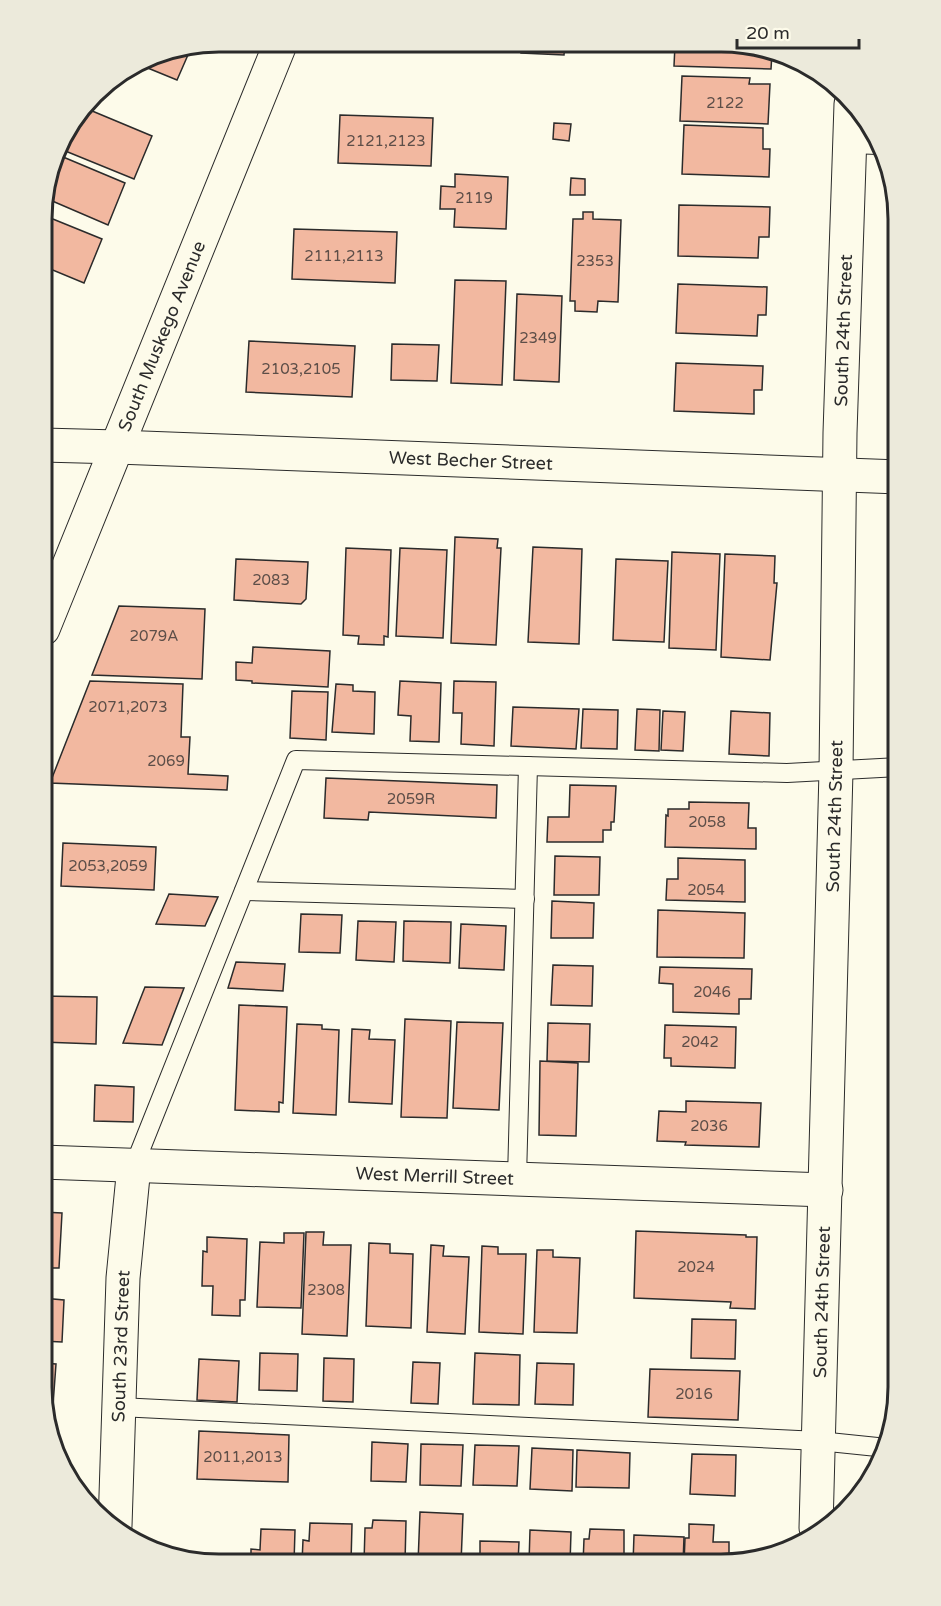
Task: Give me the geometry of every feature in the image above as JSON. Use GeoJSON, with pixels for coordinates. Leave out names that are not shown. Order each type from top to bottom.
{"type":"FeatureCollection","features":[{"type":"Feature","properties":{"kind":"street","name":"South Muskego Avenue"},"geometry":{"type":"LineString","coordinates":[[52,607],[277,53]]}},
{"type":"Feature","properties":{"kind":"street","name":"South 24th Street"},"geometry":{"type":"LineString","coordinates":[[816,1524],[836,771],[839,475],[864,144],[856,122]]}},
{"type":"Feature","properties":{"kind":"street","name":"West Becher Street"},"geometry":{"type":"LineString","coordinates":[[52,445],[888,477]]}},
{"type":"Feature","properties":{"kind":"street","name":"West Merrill Street"},"geometry":{"type":"LineString","coordinates":[[52,1162],[826,1190]]}},
{"type":"Feature","properties":{"kind":"street","name":"South 23rd Street"},"geometry":{"type":"LineString","coordinates":[[115,1517],[123,1278],[134,1166]]}},
{"type":"Feature","properties":{"kind":"lane"},"geometry":{"type":"LineString","coordinates":[[134,1166],[296,760],[787,773],[888,768]]}},
{"type":"Feature","properties":{"kind":"lane"},"geometry":{"type":"LineString","coordinates":[[517,1178],[528,766]]}},
{"type":"Feature","properties":{"kind":"lane"},"geometry":{"type":"LineString","coordinates":[[243,891],[525,899]]}},
{"type":"Feature","properties":{"kind":"lane"},"geometry":{"type":"LineString","coordinates":[[119,1407],[819,1441],[877,1447]]}},
{"type":"Feature","properties":{"kind":"building"},"geometry":{"type":"Polygon","coordinates":[[[521,53],[564,53],[564,55],[521,53]]]}},
{"type":"Feature","properties":{"kind":"building"},"geometry":{"type":"Polygon","coordinates":[[[675,53],[743,54],[772,60],[771,69],[674,66],[675,53]]]}},
{"type":"Feature","properties":{"kind":"building"},"geometry":{"type":"Polygon","coordinates":[[[188,56],[177,80],[149,69],[188,56]]]}},
{"type":"Feature","properties":{"kind":"building"},"geometry":{"type":"Polygon","coordinates":[[[682,76],[750,78],[749,84],[770,84],[768,124],[680,121],[682,76]]]}},
{"type":"Feature","properties":{"kind":"building"},"geometry":{"type":"Polygon","coordinates":[[[92,111],[152,136],[134,179],[67,152],[92,111]]]}},
{"type":"Feature","properties":{"kind":"building"},"geometry":{"type":"Polygon","coordinates":[[[340,115],[433,118],[431,166],[338,163],[340,115]]]}},
{"type":"Feature","properties":{"kind":"building"},"geometry":{"type":"Polygon","coordinates":[[[554,123],[571,124],[569,141],[553,139],[554,123]]]}},
{"type":"Feature","properties":{"kind":"building"},"geometry":{"type":"Polygon","coordinates":[[[684,125],[763,128],[763,149],[770,149],[769,177],[682,174],[684,125]]]}},
{"type":"Feature","properties":{"kind":"building"},"geometry":{"type":"Polygon","coordinates":[[[64,158],[125,183],[108,225],[54,202],[58,176],[64,158]]]}},
{"type":"Feature","properties":{"kind":"building"},"geometry":{"type":"Polygon","coordinates":[[[455,174],[508,177],[506,229],[454,227],[455,209],[440,209],[441,186],[455,187],[455,174]]]}},
{"type":"Feature","properties":{"kind":"building"},"geometry":{"type":"Polygon","coordinates":[[[571,178],[585,179],[585,195],[570,195],[571,178]]]}},
{"type":"Feature","properties":{"kind":"building"},"geometry":{"type":"Polygon","coordinates":[[[679,205],[770,207],[769,237],[759,237],[758,258],[678,256],[679,205]]]}},
{"type":"Feature","properties":{"kind":"building"},"geometry":{"type":"Polygon","coordinates":[[[583,212],[593,212],[593,219],[621,220],[618,302],[598,301],[597,312],[575,311],[575,301],[570,301],[573,219],[583,219],[583,212]]]}},
{"type":"Feature","properties":{"kind":"building"},"geometry":{"type":"Polygon","coordinates":[[[52,219],[102,239],[84,283],[52,270],[52,219]]]}},
{"type":"Feature","properties":{"kind":"building"},"geometry":{"type":"Polygon","coordinates":[[[294,229],[397,232],[395,283],[292,279],[294,229]]]}},
{"type":"Feature","properties":{"kind":"building"},"geometry":{"type":"Polygon","coordinates":[[[455,280],[506,281],[502,385],[451,383],[455,280]]]}},
{"type":"Feature","properties":{"kind":"building"},"geometry":{"type":"Polygon","coordinates":[[[678,284],[767,287],[766,315],[758,315],[757,336],[676,333],[678,284]]]}},
{"type":"Feature","properties":{"kind":"building"},"geometry":{"type":"Polygon","coordinates":[[[517,294],[562,296],[559,382],[514,380],[517,294]]]}},
{"type":"Feature","properties":{"kind":"building"},"geometry":{"type":"Polygon","coordinates":[[[249,341],[355,346],[352,397],[246,392],[249,341]]]}},
{"type":"Feature","properties":{"kind":"building"},"geometry":{"type":"Polygon","coordinates":[[[392,344],[439,345],[437,381],[391,380],[392,344]]]}},
{"type":"Feature","properties":{"kind":"building"},"geometry":{"type":"Polygon","coordinates":[[[676,363],[763,366],[762,390],[754,390],[754,414],[674,411],[676,363]]]}},
{"type":"Feature","properties":{"kind":"building"},"geometry":{"type":"Polygon","coordinates":[[[455,537],[498,539],[497,548],[501,548],[496,645],[451,643],[455,537]]]}},
{"type":"Feature","properties":{"kind":"building"},"geometry":{"type":"Polygon","coordinates":[[[533,547],[582,549],[579,644],[528,642],[533,547]]]}},
{"type":"Feature","properties":{"kind":"building"},"geometry":{"type":"Polygon","coordinates":[[[346,548],[391,550],[388,637],[384,636],[384,645],[358,644],[359,636],[343,635],[346,548]]]}},
{"type":"Feature","properties":{"kind":"building"},"geometry":{"type":"Polygon","coordinates":[[[400,548],[447,550],[443,638],[396,636],[400,548]]]}},
{"type":"Feature","properties":{"kind":"building"},"geometry":{"type":"Polygon","coordinates":[[[672,552],[720,554],[716,650],[669,648],[672,552]]]}},
{"type":"Feature","properties":{"kind":"building"},"geometry":{"type":"Polygon","coordinates":[[[725,554],[775,556],[774,583],[777,583],[770,660],[721,657],[725,554]]]}},
{"type":"Feature","properties":{"kind":"building"},"geometry":{"type":"Polygon","coordinates":[[[236,559],[308,562],[306,599],[301,604],[234,600],[236,559]]]}},
{"type":"Feature","properties":{"kind":"building"},"geometry":{"type":"Polygon","coordinates":[[[616,559],[668,561],[664,642],[613,640],[616,559]]]}},
{"type":"Feature","properties":{"kind":"building"},"geometry":{"type":"Polygon","coordinates":[[[119,606],[205,609],[202,679],[92,675],[119,606]]]}},
{"type":"Feature","properties":{"kind":"building"},"geometry":{"type":"Polygon","coordinates":[[[253,647],[330,651],[328,687],[236,680],[236,662],[252,663],[253,647]]]}},
{"type":"Feature","properties":{"kind":"building"},"geometry":{"type":"Polygon","coordinates":[[[90,681],[183,684],[181,737],[190,737],[188,774],[228,776],[227,790],[52,783],[52,778],[90,681]]]}},
{"type":"Feature","properties":{"kind":"building"},"geometry":{"type":"Polygon","coordinates":[[[400,681],[441,683],[439,742],[410,741],[411,716],[398,715],[400,681]]]}},
{"type":"Feature","properties":{"kind":"building"},"geometry":{"type":"Polygon","coordinates":[[[454,681],[496,682],[494,746],[461,744],[462,713],[453,713],[454,681]]]}},
{"type":"Feature","properties":{"kind":"building"},"geometry":{"type":"Polygon","coordinates":[[[336,684],[353,685],[353,691],[375,692],[374,734],[332,732],[336,684]]]}},
{"type":"Feature","properties":{"kind":"building"},"geometry":{"type":"Polygon","coordinates":[[[292,691],[328,692],[326,740],[290,738],[292,691]]]}},
{"type":"Feature","properties":{"kind":"building"},"geometry":{"type":"Polygon","coordinates":[[[513,707],[579,709],[576,749],[511,746],[513,707]]]}},
{"type":"Feature","properties":{"kind":"building"},"geometry":{"type":"Polygon","coordinates":[[[583,709],[618,710],[617,749],[581,748],[583,709]]]}},
{"type":"Feature","properties":{"kind":"building"},"geometry":{"type":"Polygon","coordinates":[[[637,709],[660,710],[659,751],[635,750],[637,709]]]}},
{"type":"Feature","properties":{"kind":"building"},"geometry":{"type":"Polygon","coordinates":[[[663,711],[685,712],[683,751],[661,750],[663,711]]]}},
{"type":"Feature","properties":{"kind":"building"},"geometry":{"type":"Polygon","coordinates":[[[731,711],[770,713],[769,756],[729,754],[731,711]]]}},
{"type":"Feature","properties":{"kind":"building"},"geometry":{"type":"Polygon","coordinates":[[[326,778],[497,785],[496,818],[369,812],[368,820],[324,818],[326,778]]]}},
{"type":"Feature","properties":{"kind":"building"},"geometry":{"type":"Polygon","coordinates":[[[570,785],[616,786],[614,822],[611,822],[611,830],[603,830],[603,842],[547,842],[548,817],[569,817],[570,785]]]}},
{"type":"Feature","properties":{"kind":"building"},"geometry":{"type":"Polygon","coordinates":[[[689,802],[749,803],[748,828],[756,828],[756,849],[665,847],[668,809],[689,809],[689,802]]]}},
{"type":"Feature","properties":{"kind":"building"},"geometry":{"type":"Polygon","coordinates":[[[63,843],[156,847],[154,890],[61,886],[63,843]]]}},
{"type":"Feature","properties":{"kind":"building"},"geometry":{"type":"Polygon","coordinates":[[[555,856],[600,857],[599,895],[554,895],[555,856]]]}},
{"type":"Feature","properties":{"kind":"building"},"geometry":{"type":"Polygon","coordinates":[[[678,858],[745,860],[745,902],[666,900],[667,879],[678,879],[678,858]]]}},
{"type":"Feature","properties":{"kind":"building"},"geometry":{"type":"Polygon","coordinates":[[[169,894],[218,897],[205,926],[156,924],[169,894]]]}},
{"type":"Feature","properties":{"kind":"building"},"geometry":{"type":"Polygon","coordinates":[[[552,901],[594,903],[593,938],[551,938],[552,901]]]}},
{"type":"Feature","properties":{"kind":"building"},"geometry":{"type":"Polygon","coordinates":[[[658,910],[745,913],[744,958],[657,957],[658,910]]]}},
{"type":"Feature","properties":{"kind":"building"},"geometry":{"type":"Polygon","coordinates":[[[301,914],[342,915],[340,953],[299,952],[301,914]]]}},
{"type":"Feature","properties":{"kind":"building"},"geometry":{"type":"Polygon","coordinates":[[[358,921],[396,922],[394,962],[356,960],[358,921]]]}},
{"type":"Feature","properties":{"kind":"building"},"geometry":{"type":"Polygon","coordinates":[[[404,921],[451,922],[450,963],[403,961],[404,921]]]}},
{"type":"Feature","properties":{"kind":"building"},"geometry":{"type":"Polygon","coordinates":[[[461,924],[506,926],[504,970],[459,968],[461,924]]]}},
{"type":"Feature","properties":{"kind":"building"},"geometry":{"type":"Polygon","coordinates":[[[236,962],[285,964],[283,991],[228,988],[236,962]]]}},
{"type":"Feature","properties":{"kind":"building"},"geometry":{"type":"Polygon","coordinates":[[[553,965],[593,966],[592,1006],[551,1005],[553,965]]]}},
{"type":"Feature","properties":{"kind":"building"},"geometry":{"type":"Polygon","coordinates":[[[660,967],[752,969],[751,999],[739,999],[739,1014],[673,1012],[673,984],[659,983],[660,967]]]}},
{"type":"Feature","properties":{"kind":"building"},"geometry":{"type":"Polygon","coordinates":[[[145,987],[184,988],[162,1045],[123,1043],[145,987]]]}},
{"type":"Feature","properties":{"kind":"building"},"geometry":{"type":"Polygon","coordinates":[[[52,996],[97,997],[96,1044],[52,1042],[52,996]]]}},
{"type":"Feature","properties":{"kind":"building"},"geometry":{"type":"Polygon","coordinates":[[[239,1005],[287,1007],[283,1103],[279,1102],[279,1112],[235,1110],[239,1005]]]}},
{"type":"Feature","properties":{"kind":"building"},"geometry":{"type":"Polygon","coordinates":[[[405,1019],[451,1021],[447,1118],[401,1117],[405,1019]]]}},
{"type":"Feature","properties":{"kind":"building"},"geometry":{"type":"Polygon","coordinates":[[[457,1022],[503,1023],[499,1110],[453,1108],[457,1022]]]}},
{"type":"Feature","properties":{"kind":"building"},"geometry":{"type":"Polygon","coordinates":[[[548,1023],[590,1024],[589,1062],[547,1061],[548,1023]]]}},
{"type":"Feature","properties":{"kind":"building"},"geometry":{"type":"Polygon","coordinates":[[[297,1024],[322,1025],[322,1029],[339,1030],[336,1115],[293,1113],[297,1024]]]}},
{"type":"Feature","properties":{"kind":"building"},"geometry":{"type":"Polygon","coordinates":[[[665,1025],[736,1027],[735,1068],[671,1066],[671,1058],[664,1058],[665,1025]]]}},
{"type":"Feature","properties":{"kind":"building"},"geometry":{"type":"Polygon","coordinates":[[[352,1029],[370,1030],[369,1039],[395,1040],[392,1104],[349,1102],[352,1029]]]}},
{"type":"Feature","properties":{"kind":"building"},"geometry":{"type":"Polygon","coordinates":[[[540,1061],[578,1063],[576,1136],[539,1135],[540,1061]]]}},
{"type":"Feature","properties":{"kind":"building"},"geometry":{"type":"Polygon","coordinates":[[[95,1085],[134,1087],[133,1122],[94,1121],[95,1085]]]}},
{"type":"Feature","properties":{"kind":"building"},"geometry":{"type":"Polygon","coordinates":[[[686,1101],[761,1103],[759,1147],[685,1145],[686,1142],[657,1141],[659,1111],[686,1112],[686,1101]]]}},
{"type":"Feature","properties":{"kind":"building"},"geometry":{"type":"Polygon","coordinates":[[[52,1212],[62,1213],[59,1268],[52,1268],[52,1212]]]}},
{"type":"Feature","properties":{"kind":"building"},"geometry":{"type":"Polygon","coordinates":[[[636,1231],[757,1237],[755,1309],[730,1308],[731,1302],[634,1298],[636,1231]]]}},
{"type":"Feature","properties":{"kind":"building"},"geometry":{"type":"Polygon","coordinates":[[[306,1232],[324,1232],[323,1245],[351,1245],[347,1336],[302,1334],[306,1232]]]}},
{"type":"Feature","properties":{"kind":"building"},"geometry":{"type":"Polygon","coordinates":[[[284,1233],[304,1233],[301,1308],[257,1307],[260,1242],[284,1243],[284,1233]]]}},
{"type":"Feature","properties":{"kind":"building"},"geometry":{"type":"Polygon","coordinates":[[[207,1237],[247,1239],[245,1300],[240,1300],[240,1316],[212,1315],[213,1286],[202,1286],[203,1251],[207,1252],[207,1237]]]}},
{"type":"Feature","properties":{"kind":"building"},"geometry":{"type":"Polygon","coordinates":[[[369,1243],[390,1244],[390,1253],[413,1254],[411,1328],[366,1326],[369,1243]]]}},
{"type":"Feature","properties":{"kind":"building"},"geometry":{"type":"Polygon","coordinates":[[[431,1245],[444,1246],[443,1256],[469,1257],[465,1334],[427,1332],[431,1245]]]}},
{"type":"Feature","properties":{"kind":"building"},"geometry":{"type":"Polygon","coordinates":[[[482,1246],[498,1247],[498,1254],[526,1254],[523,1334],[479,1332],[482,1246]]]}},
{"type":"Feature","properties":{"kind":"building"},"geometry":{"type":"Polygon","coordinates":[[[537,1250],[553,1250],[553,1257],[580,1258],[577,1333],[534,1332],[537,1250]]]}},
{"type":"Feature","properties":{"kind":"building"},"geometry":{"type":"Polygon","coordinates":[[[52,1299],[64,1300],[62,1342],[52,1342],[52,1299]]]}},
{"type":"Feature","properties":{"kind":"building"},"geometry":{"type":"Polygon","coordinates":[[[692,1319],[736,1320],[735,1359],[691,1358],[692,1319]]]}},
{"type":"Feature","properties":{"kind":"building"},"geometry":{"type":"Polygon","coordinates":[[[260,1353],[298,1354],[297,1391],[259,1390],[260,1353]]]}},
{"type":"Feature","properties":{"kind":"building"},"geometry":{"type":"Polygon","coordinates":[[[475,1353],[520,1355],[519,1405],[473,1404],[475,1353]]]}},
{"type":"Feature","properties":{"kind":"building"},"geometry":{"type":"Polygon","coordinates":[[[324,1358],[354,1359],[353,1402],[323,1401],[324,1358]]]}},
{"type":"Feature","properties":{"kind":"building"},"geometry":{"type":"Polygon","coordinates":[[[199,1359],[239,1361],[237,1402],[197,1400],[199,1359]]]}},
{"type":"Feature","properties":{"kind":"building"},"geometry":{"type":"Polygon","coordinates":[[[413,1362],[440,1363],[438,1404],[411,1403],[413,1362]]]}},
{"type":"Feature","properties":{"kind":"building"},"geometry":{"type":"Polygon","coordinates":[[[537,1363],[574,1364],[573,1405],[535,1404],[537,1363]]]}},
{"type":"Feature","properties":{"kind":"building"},"geometry":{"type":"Polygon","coordinates":[[[52,1364],[56,1364],[53,1401],[52,1364]]]}},
{"type":"Feature","properties":{"kind":"building"},"geometry":{"type":"Polygon","coordinates":[[[650,1369],[740,1371],[738,1420],[648,1417],[650,1369]]]}},
{"type":"Feature","properties":{"kind":"building"},"geometry":{"type":"Polygon","coordinates":[[[199,1431],[289,1435],[288,1482],[197,1479],[199,1431]]]}},
{"type":"Feature","properties":{"kind":"building"},"geometry":{"type":"Polygon","coordinates":[[[372,1442],[408,1444],[406,1482],[371,1481],[372,1442]]]}},
{"type":"Feature","properties":{"kind":"building"},"geometry":{"type":"Polygon","coordinates":[[[421,1444],[463,1445],[461,1486],[420,1485],[421,1444]]]}},
{"type":"Feature","properties":{"kind":"building"},"geometry":{"type":"Polygon","coordinates":[[[475,1445],[519,1446],[517,1486],[473,1485],[475,1445]]]}},
{"type":"Feature","properties":{"kind":"building"},"geometry":{"type":"Polygon","coordinates":[[[532,1448],[573,1450],[572,1491],[530,1489],[532,1448]]]}},
{"type":"Feature","properties":{"kind":"building"},"geometry":{"type":"Polygon","coordinates":[[[577,1450],[630,1453],[629,1488],[576,1487],[577,1450]]]}},
{"type":"Feature","properties":{"kind":"building"},"geometry":{"type":"Polygon","coordinates":[[[692,1454],[736,1455],[735,1496],[690,1494],[692,1454]]]}},
{"type":"Feature","properties":{"kind":"building"},"geometry":{"type":"Polygon","coordinates":[[[420,1512],[463,1514],[461,1554],[418,1554],[420,1512]]]}},
{"type":"Feature","properties":{"kind":"building"},"geometry":{"type":"Polygon","coordinates":[[[373,1520],[406,1521],[405,1554],[364,1554],[365,1528],[372,1528],[373,1520]]]}},
{"type":"Feature","properties":{"kind":"building"},"geometry":{"type":"Polygon","coordinates":[[[310,1523],[352,1524],[351,1554],[302,1554],[303,1540],[309,1541],[310,1523]]]}},
{"type":"Feature","properties":{"kind":"building"},"geometry":{"type":"Polygon","coordinates":[[[689,1524],[714,1525],[713,1542],[729,1542],[729,1553],[684,1554],[685,1538],[689,1538],[689,1524]]]}},
{"type":"Feature","properties":{"kind":"building"},"geometry":{"type":"Polygon","coordinates":[[[261,1529],[295,1530],[294,1554],[251,1554],[251,1549],[260,1550],[261,1529]]]}},
{"type":"Feature","properties":{"kind":"building"},"geometry":{"type":"Polygon","coordinates":[[[590,1529],[624,1530],[624,1554],[583,1554],[584,1539],[589,1539],[590,1529]]]}},
{"type":"Feature","properties":{"kind":"building"},"geometry":{"type":"Polygon","coordinates":[[[530,1530],[571,1532],[570,1554],[529,1554],[530,1530]]]}},
{"type":"Feature","properties":{"kind":"building"},"geometry":{"type":"Polygon","coordinates":[[[634,1535],[684,1537],[683,1554],[633,1554],[634,1535]]]}},
{"type":"Feature","properties":{"kind":"building"},"geometry":{"type":"Polygon","coordinates":[[[480,1541],[519,1542],[518,1554],[480,1554],[480,1541]]]}}]}
